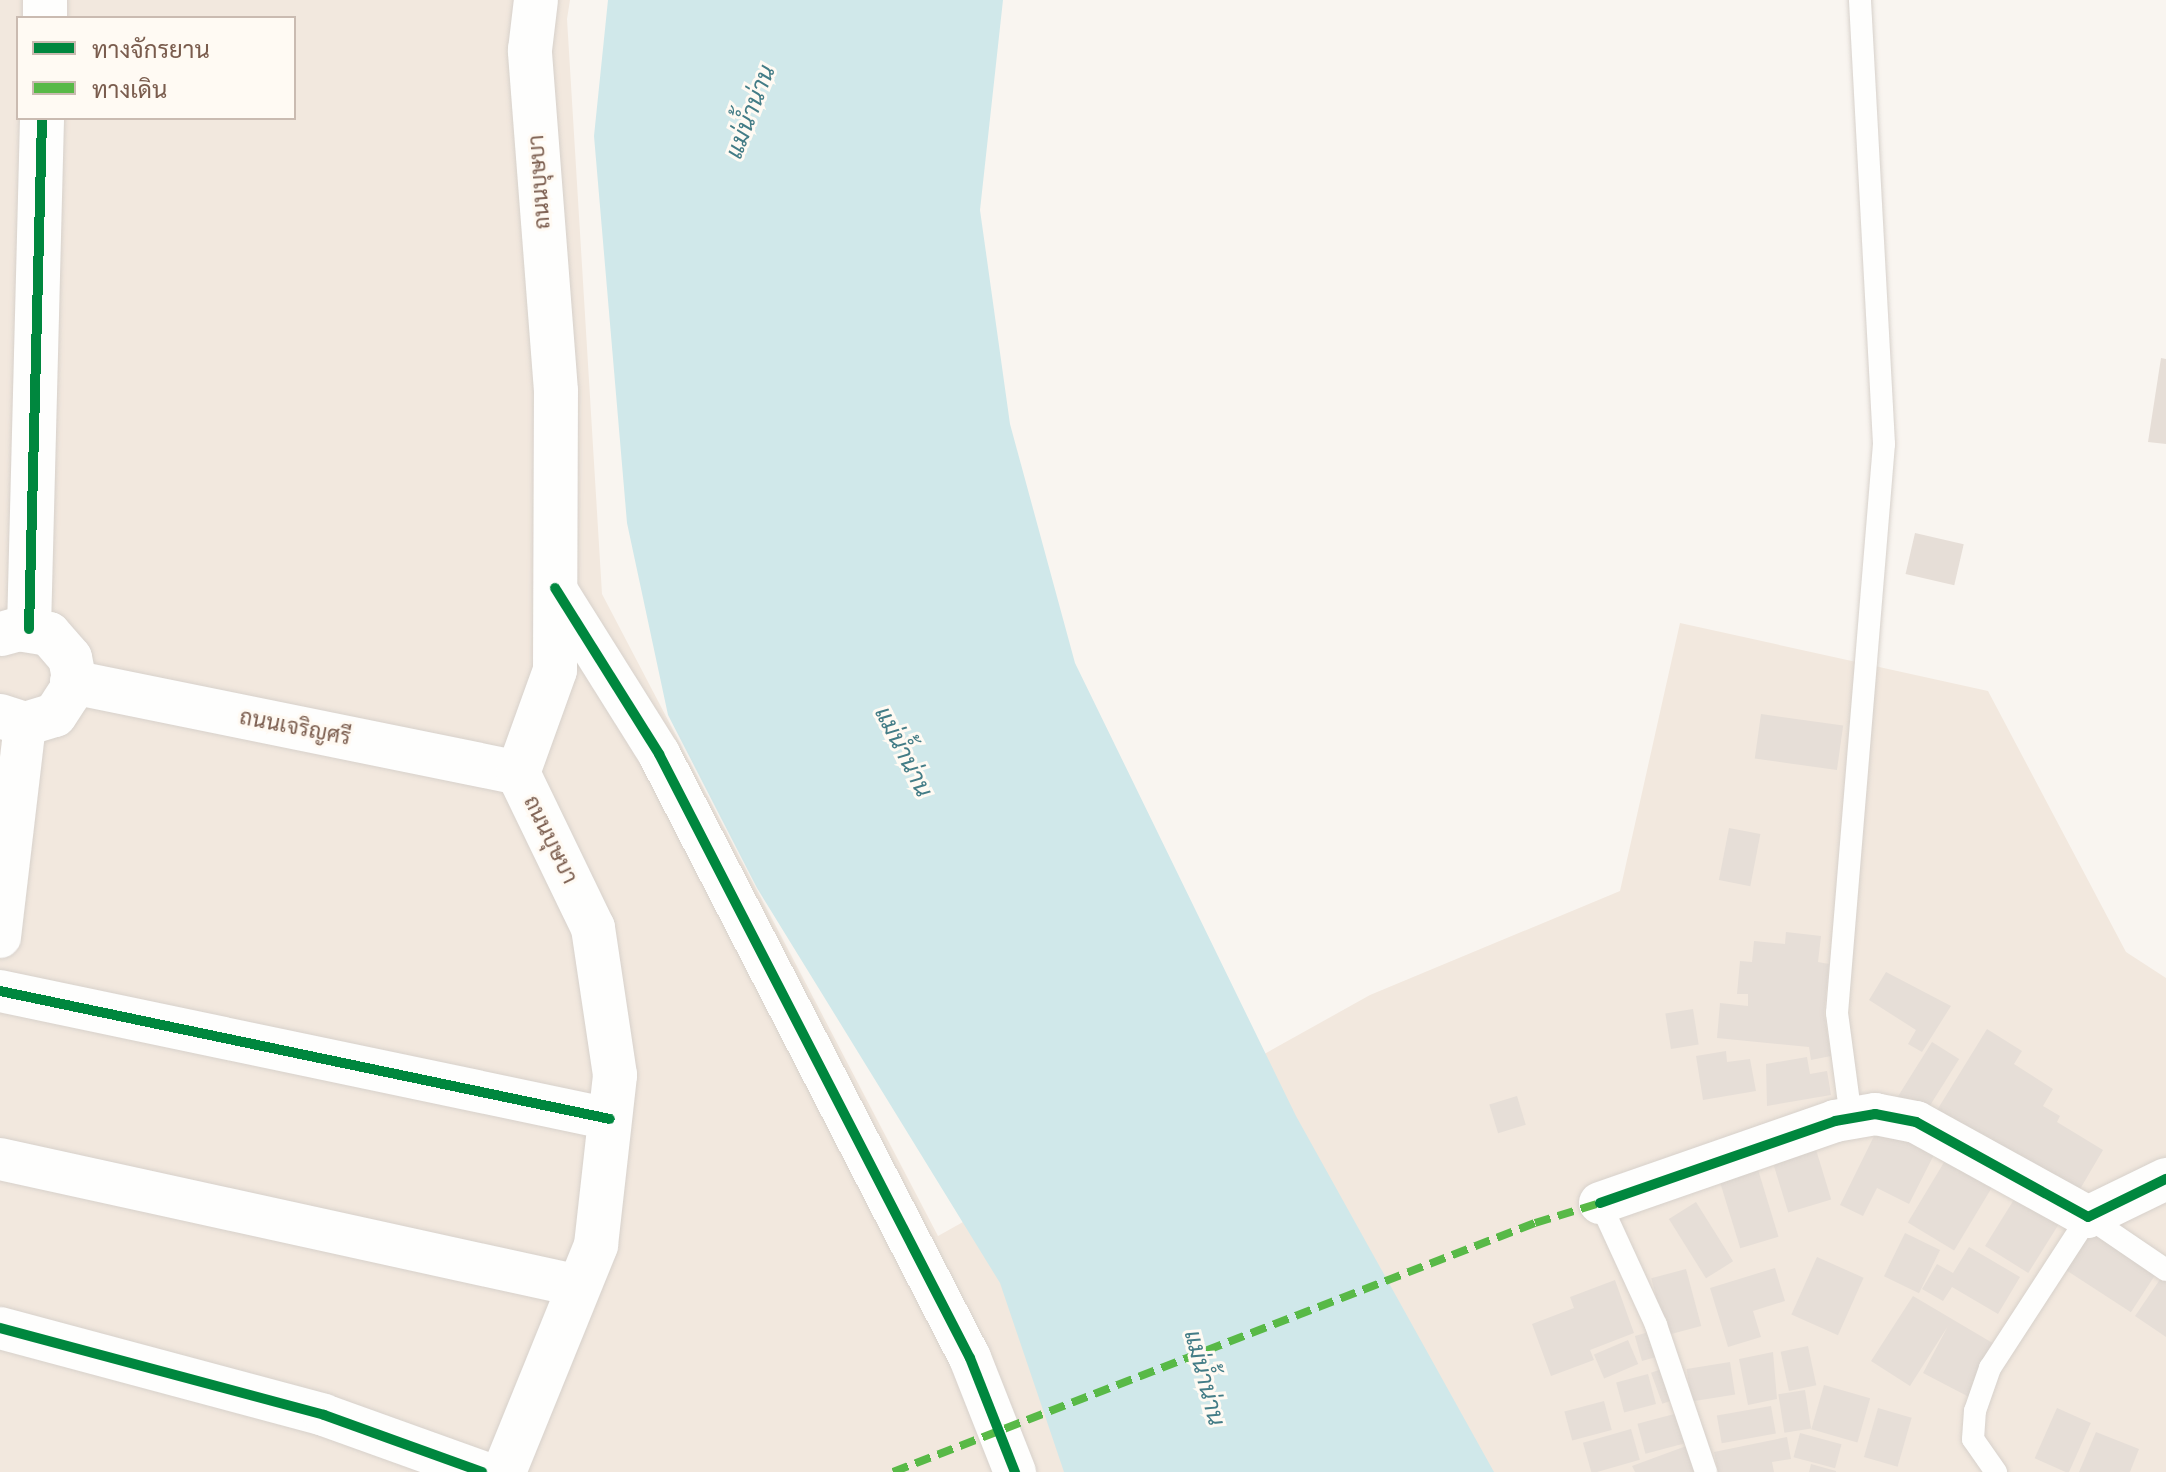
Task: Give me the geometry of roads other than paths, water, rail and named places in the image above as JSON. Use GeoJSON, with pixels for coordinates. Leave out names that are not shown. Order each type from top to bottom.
{"type":"FeatureCollection","features":[{"type":"Feature","properties":{"kind":"main road","name":"ถนนบุษบา"},"geometry":{"type":"LineString","coordinates":[[504,1472],[596,1245],[615,1075],[593,928],[518,773],[555,670],[556,391],[530,50],[536,0]]}},
{"type":"Feature","properties":{"kind":"main road"},"geometry":{"type":"LineString","coordinates":[[13,720],[55,715],[72,682],[70,658],[61,644],[14,633],[42,120]]}},
{"type":"Feature","properties":{"kind":"main road","name":"ถนนเจริญศรี"},"geometry":{"type":"LineString","coordinates":[[72,682],[518,773]]}},
{"type":"Feature","properties":{"kind":"street"},"geometry":{"type":"LineString","coordinates":[[555,588],[659,754],[970,1358],[1015,1472]]}},
{"type":"Feature","properties":{"kind":"street"},"geometry":{"type":"LineString","coordinates":[[0,937],[13,720]]}},
{"type":"Feature","properties":{"kind":"street"},"geometry":{"type":"LineString","coordinates":[[0,991],[610,1119]]}},
{"type":"Feature","properties":{"kind":"street"},"geometry":{"type":"LineString","coordinates":[[1600,1203],[1851,1118],[1875,1114],[1916,1122],[2088,1217],[2166,1179]]}},
{"type":"Feature","properties":{"kind":"street"},"geometry":{"type":"LineString","coordinates":[[0,1159],[579,1286]]}},
{"type":"Feature","properties":{"kind":"street"},"geometry":{"type":"LineString","coordinates":[[0,1328],[324,1415],[482,1472]]}},
{"type":"Feature","properties":{"kind":"lane"},"geometry":{"type":"LineString","coordinates":[[1851,1118],[1837,1013],[1884,444],[1860,0]]}},
{"type":"Feature","properties":{"kind":"lane"},"geometry":{"type":"LineString","coordinates":[[1600,1203],[1656,1325],[1706,1472]]}},
{"type":"Feature","properties":{"kind":"lane"},"geometry":{"type":"LineString","coordinates":[[1996,1472],[1973,1439],[1980,1397],[1990,1368],[2088,1217],[2166,1270]]}},
{"type":"Feature","properties":{"kind":"water","name":"แม่น้ำน่าน"},"geometry":{"type":"Polygon","coordinates":[[[608,0],[1003,0],[980,210],[1010,424],[1075,663],[1296,1116],[1494,1472],[1064,1472],[1000,1283],[757,888],[668,715],[627,523],[594,136],[608,0]]]}}]}
